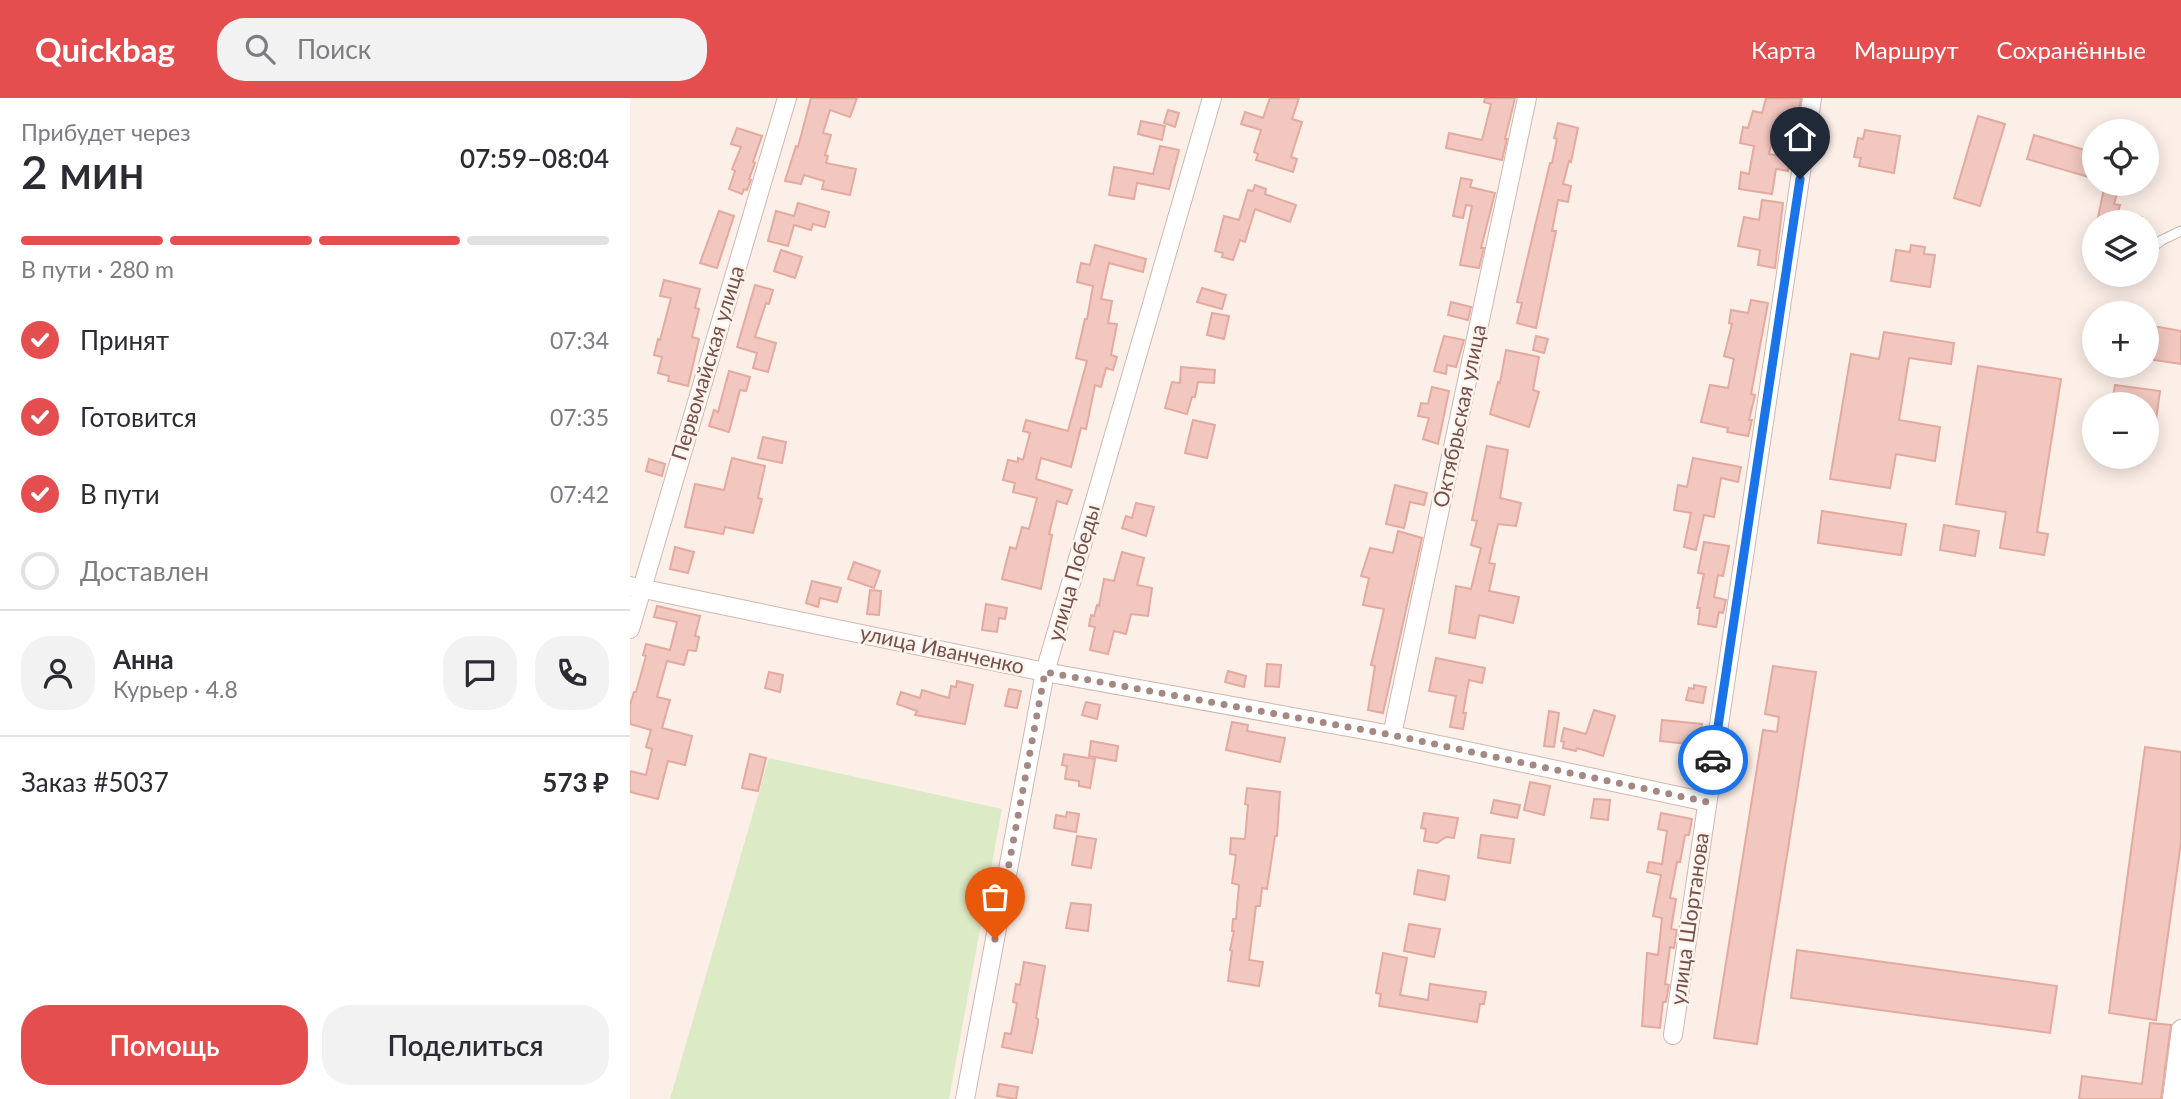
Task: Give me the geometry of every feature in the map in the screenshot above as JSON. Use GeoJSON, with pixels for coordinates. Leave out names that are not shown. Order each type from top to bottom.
{"type":"FeatureCollection","features":[{"type":"Feature","properties":{"kind":"street","name":"Первомайская улица"},"geometry":{"type":"LineString","coordinates":[[630,629],[635,587],[787,98]]}},
{"type":"Feature","properties":{"kind":"street","name":"улица Победы"},"geometry":{"type":"LineString","coordinates":[[965,1099],[1045,672],[1212,98]]}},
{"type":"Feature","properties":{"kind":"street","name":"Октябрьская улица"},"geometry":{"type":"LineString","coordinates":[[1392,735],[1527,98]]}},
{"type":"Feature","properties":{"kind":"street","name":"улица Шортанова"},"geometry":{"type":"LineString","coordinates":[[1673,1035],[1812,98]]}},
{"type":"Feature","properties":{"kind":"street","name":"улица Иванченко"},"geometry":{"type":"LineString","coordinates":[[635,587],[1045,672],[1392,735],[1707,802]]}},
{"type":"Feature","properties":{"kind":"street"},"geometry":{"type":"LineString","coordinates":[[2172,1099],[2181,1029]]}},
{"type":"Feature","properties":{"kind":"lane"},"geometry":{"type":"LineString","coordinates":[[2159,242],[2181,231]]}},
{"type":"Feature","properties":{"kind":"green space"},"geometry":{"type":"Polygon","coordinates":[[[769,758],[1002,809],[949,1099],[670,1099],[769,758]]]}},
{"type":"Feature","properties":{"kind":"building"},"geometry":{"type":"Polygon","coordinates":[[[811,98],[857,98],[850,117],[830,110],[823,133],[831,135],[825,155],[828,156],[826,163],[856,169],[850,195],[822,189],[824,181],[804,175],[801,184],[785,181],[796,146],[798,147],[811,98]]]}},
{"type":"Feature","properties":{"kind":"building"},"geometry":{"type":"Polygon","coordinates":[[[1270,98],[1299,98],[1292,119],[1302,122],[1291,157],[1297,159],[1293,172],[1256,160],[1258,154],[1254,152],[1261,130],[1241,124],[1245,112],[1263,118],[1270,98]]]}},
{"type":"Feature","properties":{"kind":"building"},"geometry":{"type":"Polygon","coordinates":[[[1485,98],[1515,98],[1502,160],[1446,148],[1449,133],[1482,140],[1491,104],[1484,102],[1485,98]]]}},
{"type":"Feature","properties":{"kind":"building"},"geometry":{"type":"Polygon","coordinates":[[[1766,98],[1801,98],[1798,118],[1786,115],[1783,126],[1776,124],[1769,154],[1790,158],[1788,171],[1776,169],[1772,194],[1739,189],[1741,172],[1749,174],[1754,146],[1740,143],[1743,127],[1748,128],[1753,111],[1762,113],[1766,98]]]}},
{"type":"Feature","properties":{"kind":"building"},"geometry":{"type":"Polygon","coordinates":[[[1168,110],[1179,113],[1175,127],[1164,123],[1168,110]]]}},
{"type":"Feature","properties":{"kind":"building"},"geometry":{"type":"Polygon","coordinates":[[[1978,116],[2005,124],[1980,206],[1954,198],[1978,116]]]}},
{"type":"Feature","properties":{"kind":"building"},"geometry":{"type":"Polygon","coordinates":[[[1141,121],[1165,126],[1162,140],[1138,134],[1141,121]]]}},
{"type":"Feature","properties":{"kind":"building"},"geometry":{"type":"Polygon","coordinates":[[[1558,123],[1578,128],[1563,184],[1571,186],[1568,202],[1558,200],[1552,231],[1556,231],[1536,328],[1517,323],[1522,303],[1517,302],[1552,163],[1558,123]]]}},
{"type":"Feature","properties":{"kind":"building"},"geometry":{"type":"Polygon","coordinates":[[[737,128],[762,136],[753,162],[751,180],[742,194],[729,189],[735,171],[732,169],[741,147],[731,144],[737,128]]]}},
{"type":"Feature","properties":{"kind":"building"},"geometry":{"type":"Polygon","coordinates":[[[1865,130],[1900,136],[1894,173],[1859,166],[1861,158],[1854,157],[1858,138],[1863,139],[1865,130]]]}},
{"type":"Feature","properties":{"kind":"building"},"geometry":{"type":"Polygon","coordinates":[[[2034,135],[2082,149],[2082,175],[2027,159],[2034,135]]]}},
{"type":"Feature","properties":{"kind":"building"},"geometry":{"type":"Polygon","coordinates":[[[1160,146],[1179,150],[1169,189],[1137,183],[1134,199],[1109,195],[1114,167],[1153,174],[1160,146]]]}},
{"type":"Feature","properties":{"kind":"building"},"geometry":{"type":"Polygon","coordinates":[[[1461,178],[1472,180],[1470,187],[1495,193],[1481,248],[1484,248],[1479,268],[1460,265],[1472,206],[1466,205],[1463,218],[1453,216],[1461,178]]]}},
{"type":"Feature","properties":{"kind":"building"},"geometry":{"type":"Polygon","coordinates":[[[1255,185],[1266,189],[1265,194],[1296,205],[1290,222],[1255,209],[1245,242],[1240,240],[1233,260],[1222,257],[1223,253],[1215,251],[1224,216],[1239,220],[1248,190],[1253,191],[1255,185]]]}},
{"type":"Feature","properties":{"kind":"building"},"geometry":{"type":"Polygon","coordinates":[[[2102,196],[2116,196],[2114,204],[2120,205],[2119,210],[2100,210],[2102,196]]]}},
{"type":"Feature","properties":{"kind":"building"},"geometry":{"type":"Polygon","coordinates":[[[1762,200],[1783,203],[1775,268],[1758,265],[1760,250],[1738,246],[1744,217],[1759,220],[1762,200]]]}},
{"type":"Feature","properties":{"kind":"building"},"geometry":{"type":"Polygon","coordinates":[[[798,203],[829,212],[825,227],[813,224],[811,230],[794,225],[788,246],[768,241],[776,211],[794,216],[798,203]]]}},
{"type":"Feature","properties":{"kind":"building"},"geometry":{"type":"Polygon","coordinates":[[[719,211],[734,216],[717,268],[700,263],[719,211]]]}},
{"type":"Feature","properties":{"kind":"building"},"geometry":{"type":"Polygon","coordinates":[[[1095,245],[1146,259],[1143,272],[1109,263],[1101,299],[1112,301],[1108,323],[1117,324],[1111,355],[1117,357],[1113,370],[1106,368],[1101,387],[1095,385],[1086,429],[1081,428],[1071,467],[1041,458],[1036,479],[1072,490],[1067,504],[1057,501],[1041,589],[1002,579],[1010,547],[1016,549],[1022,527],[1029,529],[1037,498],[1013,492],[1015,483],[1003,480],[1008,460],[1023,460],[1030,433],[1023,431],[1026,420],[1068,431],[1087,361],[1076,358],[1093,286],[1077,282],[1081,263],[1090,265],[1095,245]]]}},
{"type":"Feature","properties":{"kind":"building"},"geometry":{"type":"Polygon","coordinates":[[[1911,245],[1925,247],[1924,254],[1935,255],[1930,287],[1891,281],[1896,250],[1910,252],[1911,245]]]}},
{"type":"Feature","properties":{"kind":"building"},"geometry":{"type":"Polygon","coordinates":[[[781,250],[802,257],[795,278],[774,271],[781,250]]]}},
{"type":"Feature","properties":{"kind":"building"},"geometry":{"type":"Polygon","coordinates":[[[664,280],[700,289],[695,308],[699,309],[692,337],[699,339],[688,386],[668,381],[669,376],[658,373],[662,357],[654,355],[671,298],[660,296],[664,280]]]}},
{"type":"Feature","properties":{"kind":"building"},"geometry":{"type":"Polygon","coordinates":[[[755,285],[773,290],[755,337],[776,343],[768,372],[753,368],[757,353],[737,347],[755,285]]]}},
{"type":"Feature","properties":{"kind":"building"},"geometry":{"type":"Polygon","coordinates":[[[1202,288],[1226,295],[1222,309],[1197,302],[1202,288]]]}},
{"type":"Feature","properties":{"kind":"building"},"geometry":{"type":"Polygon","coordinates":[[[1751,300],[1768,303],[1751,394],[1755,395],[1748,436],[1727,432],[1728,428],[1701,422],[1710,385],[1728,388],[1734,359],[1724,356],[1732,324],[1729,323],[1731,310],[1748,313],[1751,300]]]}},
{"type":"Feature","properties":{"kind":"building"},"geometry":{"type":"Polygon","coordinates":[[[1451,302],[1471,307],[1468,320],[1448,315],[1451,302]]]}},
{"type":"Feature","properties":{"kind":"building"},"geometry":{"type":"Polygon","coordinates":[[[1212,313],[1229,316],[1224,339],[1207,335],[1212,313]]]}},
{"type":"Feature","properties":{"kind":"building"},"geometry":{"type":"Polygon","coordinates":[[[2159,327],[2181,331],[2181,364],[2159,361],[2159,327]]]}},
{"type":"Feature","properties":{"kind":"building"},"geometry":{"type":"Polygon","coordinates":[[[1884,332],[1954,343],[1951,364],[1909,358],[1899,420],[1940,427],[1935,461],[1896,454],[1890,488],[1830,479],[1851,354],[1879,359],[1884,332]]]}},
{"type":"Feature","properties":{"kind":"building"},"geometry":{"type":"Polygon","coordinates":[[[1444,336],[1464,340],[1456,367],[1447,365],[1446,374],[1434,371],[1444,336]]]}},
{"type":"Feature","properties":{"kind":"building"},"geometry":{"type":"Polygon","coordinates":[[[1536,336],[1548,339],[1544,353],[1533,350],[1536,336]]]}},
{"type":"Feature","properties":{"kind":"building"},"geometry":{"type":"Polygon","coordinates":[[[1506,350],[1539,357],[1533,390],[1539,392],[1529,427],[1490,414],[1498,382],[1500,383],[1506,350]]]}},
{"type":"Feature","properties":{"kind":"building"},"geometry":{"type":"Polygon","coordinates":[[[1978,366],[2061,379],[2037,532],[2048,534],[2044,555],[2000,548],[2006,512],[1956,504],[1978,366]]]}},
{"type":"Feature","properties":{"kind":"building"},"geometry":{"type":"Polygon","coordinates":[[[1181,367],[1215,370],[1214,383],[1198,382],[1187,414],[1165,408],[1172,382],[1180,383],[1181,367]]]}},
{"type":"Feature","properties":{"kind":"building"},"geometry":{"type":"Polygon","coordinates":[[[729,371],[750,377],[746,391],[740,390],[729,432],[709,426],[714,410],[718,412],[729,371]]]}},
{"type":"Feature","properties":{"kind":"building"},"geometry":{"type":"Polygon","coordinates":[[[2115,385],[2160,391],[2159,398],[2159,392],[2114,392],[2115,385]]]}},
{"type":"Feature","properties":{"kind":"building"},"geometry":{"type":"Polygon","coordinates":[[[1432,387],[1449,391],[1438,444],[1423,439],[1429,418],[1418,416],[1421,403],[1428,404],[1432,387]]]}},
{"type":"Feature","properties":{"kind":"building"},"geometry":{"type":"Polygon","coordinates":[[[1193,420],[1215,425],[1207,458],[1185,453],[1193,420]]]}},
{"type":"Feature","properties":{"kind":"building"},"geometry":{"type":"Polygon","coordinates":[[[763,437],[786,442],[782,463],[758,458],[763,437]]]}},
{"type":"Feature","properties":{"kind":"building"},"geometry":{"type":"Polygon","coordinates":[[[1487,446],[1508,450],[1500,498],[1521,503],[1516,526],[1498,524],[1489,563],[1495,564],[1489,591],[1519,597],[1513,623],[1479,615],[1475,638],[1449,633],[1456,586],[1471,589],[1481,548],[1471,545],[1477,521],[1472,520],[1487,446]]]}},
{"type":"Feature","properties":{"kind":"building"},"geometry":{"type":"Polygon","coordinates":[[[732,458],[765,466],[758,498],[762,499],[753,533],[725,527],[723,534],[685,527],[695,484],[724,490],[732,458]]]}},
{"type":"Feature","properties":{"kind":"building"},"geometry":{"type":"Polygon","coordinates":[[[1693,458],[1741,467],[1738,482],[1721,478],[1714,517],[1704,515],[1696,550],[1684,547],[1691,513],[1674,510],[1678,485],[1687,487],[1693,458]]]}},
{"type":"Feature","properties":{"kind":"building"},"geometry":{"type":"Polygon","coordinates":[[[649,459],[665,464],[662,476],[646,471],[649,459]]]}},
{"type":"Feature","properties":{"kind":"building"},"geometry":{"type":"Polygon","coordinates":[[[1395,485],[1427,493],[1424,505],[1410,502],[1404,528],[1386,524],[1395,485]]]}},
{"type":"Feature","properties":{"kind":"building"},"geometry":{"type":"Polygon","coordinates":[[[1136,503],[1154,507],[1146,536],[1122,528],[1126,516],[1132,518],[1136,503]]]}},
{"type":"Feature","properties":{"kind":"building"},"geometry":{"type":"Polygon","coordinates":[[[1822,511],[1906,524],[1901,555],[1818,543],[1822,511]]]}},
{"type":"Feature","properties":{"kind":"building"},"geometry":{"type":"Polygon","coordinates":[[[1944,525],[1979,531],[1975,556],[1940,550],[1944,525]]]}},
{"type":"Feature","properties":{"kind":"building"},"geometry":{"type":"Polygon","coordinates":[[[1398,531],[1422,538],[1383,713],[1368,710],[1375,666],[1371,665],[1384,609],[1363,605],[1369,578],[1361,576],[1370,548],[1393,553],[1398,531]]]}},
{"type":"Feature","properties":{"kind":"building"},"geometry":{"type":"Polygon","coordinates":[[[1704,542],[1729,546],[1723,576],[1718,575],[1714,597],[1726,600],[1723,613],[1719,612],[1716,627],[1698,624],[1700,608],[1697,608],[1704,574],[1698,573],[1704,542]]]}},
{"type":"Feature","properties":{"kind":"building"},"geometry":{"type":"Polygon","coordinates":[[[675,547],[694,552],[688,573],[670,569],[675,547]]]}},
{"type":"Feature","properties":{"kind":"building"},"geometry":{"type":"Polygon","coordinates":[[[1122,552],[1144,558],[1137,585],[1152,588],[1148,616],[1131,614],[1126,634],[1114,631],[1108,654],[1090,650],[1095,627],[1089,626],[1091,615],[1094,616],[1097,605],[1099,606],[1104,579],[1114,581],[1122,552]]]}},
{"type":"Feature","properties":{"kind":"building"},"geometry":{"type":"Polygon","coordinates":[[[854,562],[880,571],[874,588],[848,579],[854,562]]]}},
{"type":"Feature","properties":{"kind":"building"},"geometry":{"type":"Polygon","coordinates":[[[812,581],[841,588],[837,602],[820,598],[818,607],[806,603],[812,581]]]}},
{"type":"Feature","properties":{"kind":"building"},"geometry":{"type":"Polygon","coordinates":[[[870,590],[881,591],[879,615],[867,614],[870,590]]]}},
{"type":"Feature","properties":{"kind":"building"},"geometry":{"type":"Polygon","coordinates":[[[986,604],[1007,608],[1005,619],[999,618],[997,632],[982,630],[986,604]]]}},
{"type":"Feature","properties":{"kind":"building"},"geometry":{"type":"Polygon","coordinates":[[[657,606],[700,616],[695,636],[699,637],[696,651],[688,650],[684,665],[667,661],[657,697],[670,700],[662,728],[692,736],[685,765],[668,761],[658,799],[630,792],[630,771],[646,775],[652,749],[646,747],[651,730],[630,724],[630,705],[646,656],[643,655],[646,644],[670,650],[677,622],[654,617],[657,606]]]}},
{"type":"Feature","properties":{"kind":"building"},"geometry":{"type":"Polygon","coordinates":[[[1436,658],[1485,668],[1482,683],[1469,680],[1463,729],[1450,727],[1456,696],[1429,691],[1436,658]]]}},
{"type":"Feature","properties":{"kind":"building"},"geometry":{"type":"Polygon","coordinates":[[[1267,664],[1281,665],[1279,687],[1265,686],[1267,664]]]}},
{"type":"Feature","properties":{"kind":"building"},"geometry":{"type":"Polygon","coordinates":[[[1773,666],[1816,672],[1757,1044],[1714,1038],[1763,730],[1777,732],[1779,717],[1765,714],[1773,666]]]}},
{"type":"Feature","properties":{"kind":"building"},"geometry":{"type":"Polygon","coordinates":[[[1228,671],[1246,676],[1244,687],[1225,682],[1228,671]]]}},
{"type":"Feature","properties":{"kind":"building"},"geometry":{"type":"Polygon","coordinates":[[[769,672],[783,675],[780,692],[765,688],[769,672]]]}},
{"type":"Feature","properties":{"kind":"building"},"geometry":{"type":"Polygon","coordinates":[[[957,681],[973,685],[965,724],[915,715],[917,711],[897,704],[901,692],[920,698],[922,690],[949,698],[951,686],[956,687],[957,681]]]}},
{"type":"Feature","properties":{"kind":"building"},"geometry":{"type":"Polygon","coordinates":[[[1694,685],[1706,687],[1703,703],[1686,700],[1689,688],[1694,689],[1694,685]]]}},
{"type":"Feature","properties":{"kind":"building"},"geometry":{"type":"Polygon","coordinates":[[[1009,689],[1021,691],[1017,708],[1005,706],[1009,689]]]}},
{"type":"Feature","properties":{"kind":"building"},"geometry":{"type":"Polygon","coordinates":[[[1086,702],[1100,705],[1097,719],[1082,715],[1086,702]]]}},
{"type":"Feature","properties":{"kind":"building"},"geometry":{"type":"Polygon","coordinates":[[[1594,710],[1615,716],[1603,756],[1577,748],[1576,751],[1563,748],[1564,742],[1561,741],[1564,728],[1586,734],[1594,710]]]}},
{"type":"Feature","properties":{"kind":"building"},"geometry":{"type":"Polygon","coordinates":[[[1549,711],[1559,713],[1554,747],[1544,746],[1549,711]]]}},
{"type":"Feature","properties":{"kind":"building"},"geometry":{"type":"Polygon","coordinates":[[[1662,720],[1702,724],[1699,745],[1660,741],[1662,720]]]}},
{"type":"Feature","properties":{"kind":"building"},"geometry":{"type":"Polygon","coordinates":[[[1232,722],[1248,725],[1247,731],[1285,738],[1280,762],[1226,750],[1232,722]]]}},
{"type":"Feature","properties":{"kind":"building"},"geometry":{"type":"Polygon","coordinates":[[[1091,741],[1118,746],[1116,761],[1089,756],[1091,741]]]}},
{"type":"Feature","properties":{"kind":"building"},"geometry":{"type":"Polygon","coordinates":[[[2145,747],[2181,752],[2181,842],[2156,1020],[2109,1013],[2145,747]]]}},
{"type":"Feature","properties":{"kind":"building"},"geometry":{"type":"Polygon","coordinates":[[[750,754],[766,758],[758,791],[742,788],[750,754]]]}},
{"type":"Feature","properties":{"kind":"building"},"geometry":{"type":"Polygon","coordinates":[[[1064,754],[1095,759],[1090,788],[1079,786],[1079,781],[1065,779],[1067,766],[1062,765],[1064,754]]]}},
{"type":"Feature","properties":{"kind":"building"},"geometry":{"type":"Polygon","coordinates":[[[1530,782],[1550,786],[1544,815],[1524,810],[1530,782]]]}},
{"type":"Feature","properties":{"kind":"building"},"geometry":{"type":"Polygon","coordinates":[[[1247,788],[1280,792],[1277,836],[1267,889],[1262,888],[1260,906],[1256,906],[1249,960],[1263,962],[1259,986],[1228,981],[1239,885],[1232,883],[1236,855],[1230,854],[1231,838],[1245,839],[1247,788]]]}},
{"type":"Feature","properties":{"kind":"building"},"geometry":{"type":"Polygon","coordinates":[[[1594,799],[1610,800],[1608,820],[1591,818],[1594,799]]]}},
{"type":"Feature","properties":{"kind":"building"},"geometry":{"type":"Polygon","coordinates":[[[1494,800],[1520,805],[1517,818],[1491,813],[1494,800]]]}},
{"type":"Feature","properties":{"kind":"building"},"geometry":{"type":"Polygon","coordinates":[[[1067,812],[1079,814],[1076,832],[1054,828],[1056,815],[1066,817],[1067,812]]]}},
{"type":"Feature","properties":{"kind":"building"},"geometry":{"type":"Polygon","coordinates":[[[1424,813],[1458,818],[1454,838],[1446,837],[1437,843],[1424,841],[1426,829],[1421,828],[1424,813]]]}},
{"type":"Feature","properties":{"kind":"building"},"geometry":{"type":"Polygon","coordinates":[[[1661,813],[1692,819],[1689,835],[1685,835],[1680,862],[1677,862],[1670,898],[1676,899],[1671,929],[1677,930],[1674,948],[1670,947],[1665,984],[1669,985],[1666,1002],[1663,1002],[1660,1028],[1642,1026],[1647,953],[1658,955],[1662,918],[1653,916],[1661,875],[1647,872],[1649,862],[1662,864],[1667,831],[1658,829],[1661,813]]]}},
{"type":"Feature","properties":{"kind":"building"},"geometry":{"type":"Polygon","coordinates":[[[1481,835],[1514,839],[1510,863],[1478,858],[1481,835]]]}},
{"type":"Feature","properties":{"kind":"building"},"geometry":{"type":"Polygon","coordinates":[[[1077,836],[1096,839],[1091,868],[1072,865],[1077,836]]]}},
{"type":"Feature","properties":{"kind":"building"},"geometry":{"type":"Polygon","coordinates":[[[1418,870],[1449,876],[1445,900],[1414,894],[1418,870]]]}},
{"type":"Feature","properties":{"kind":"building"},"geometry":{"type":"Polygon","coordinates":[[[1071,903],[1091,905],[1088,931],[1066,928],[1071,903]]]}},
{"type":"Feature","properties":{"kind":"building"},"geometry":{"type":"Polygon","coordinates":[[[1409,924],[1440,929],[1434,957],[1404,951],[1409,924]]]}},
{"type":"Feature","properties":{"kind":"building"},"geometry":{"type":"Polygon","coordinates":[[[1797,950],[2057,986],[2050,1033],[1791,998],[1797,950]]]}},
{"type":"Feature","properties":{"kind":"building"},"geometry":{"type":"Polygon","coordinates":[[[1383,953],[1407,958],[1400,995],[1428,1000],[1430,984],[1486,992],[1484,1004],[1480,1004],[1477,1022],[1379,1006],[1381,994],[1376,993],[1383,953]]]}},
{"type":"Feature","properties":{"kind":"building"},"geometry":{"type":"Polygon","coordinates":[[[1024,962],[1045,966],[1032,1053],[1002,1047],[1005,1033],[1011,1034],[1017,1003],[1013,1002],[1016,984],[1020,985],[1024,962]]]}},
{"type":"Feature","properties":{"kind":"building"},"geometry":{"type":"Polygon","coordinates":[[[2150,1023],[2171,1025],[2161,1099],[2079,1099],[2082,1076],[2142,1084],[2150,1023]]]}},
{"type":"Feature","properties":{"kind":"building"},"geometry":{"type":"Polygon","coordinates":[[[999,1084],[1018,1087],[1016,1099],[997,1096],[999,1084]]]}},
{"type":"Feature","properties":{"kind":"way so far"},"geometry":{"type":"LineString","coordinates":[[995,939],[1045,672],[1392,735],[1707,802],[1713,760]]}},
{"type":"Feature","properties":{"kind":"route"},"geometry":{"type":"LineString","coordinates":[[1713,760],[1800,179]]}}]}
